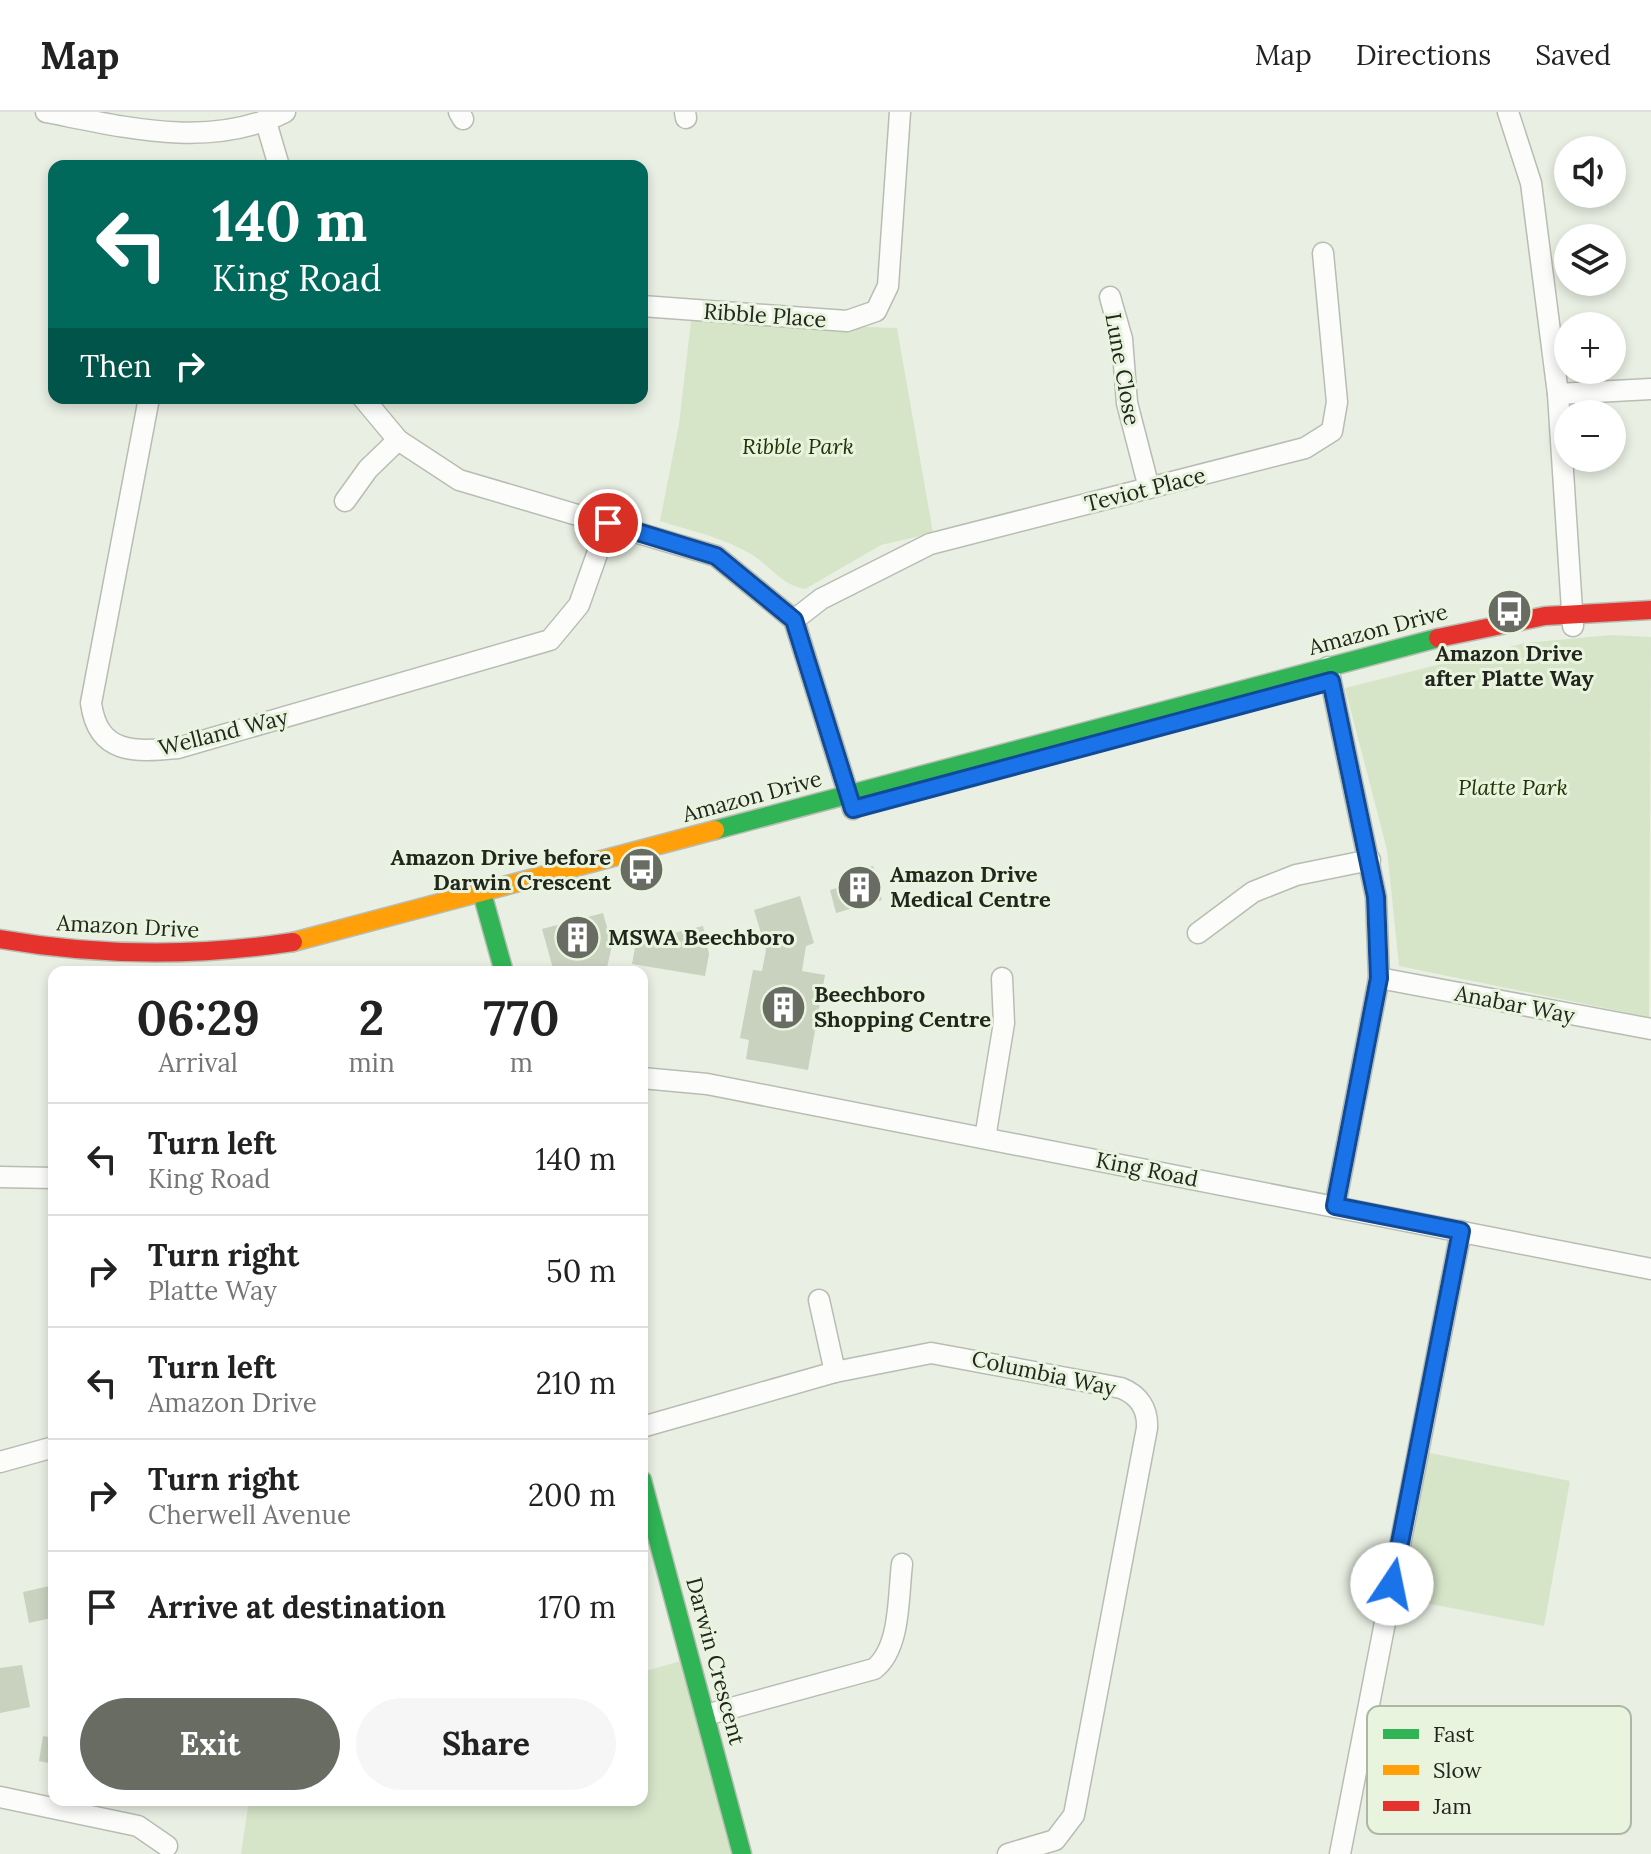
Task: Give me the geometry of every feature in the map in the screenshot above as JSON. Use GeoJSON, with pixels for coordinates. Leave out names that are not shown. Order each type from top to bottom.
{"type":"FeatureCollection","features":[{"type":"Feature","properties":{"kind":"street"},"geometry":{"type":"LineString","coordinates":[[46,112],[177,133],[223,131],[266,122],[285,112]]}},
{"type":"Feature","properties":{"kind":"street","name":"Ribble Place"},"geometry":{"type":"LineString","coordinates":[[648,306],[847,321],[876,311],[888,286],[900,112]]}},
{"type":"Feature","properties":{"kind":"street"},"geometry":{"type":"LineString","coordinates":[[1508,112],[1531,183],[1558,394],[1573,620]]}},
{"type":"Feature","properties":{"kind":"street"},"geometry":{"type":"LineString","coordinates":[[266,122],[277,160]]}},
{"type":"Feature","properties":{"kind":"street","name":"Teviot Place"},"geometry":{"type":"LineString","coordinates":[[794,620],[821,599],[930,544],[1305,448],[1332,431],[1337,402],[1323,253]]}},
{"type":"Feature","properties":{"kind":"street","name":"Lune Close"},"geometry":{"type":"LineString","coordinates":[[1110,297],[1122,339],[1127,403],[1149,488]]}},
{"type":"Feature","properties":{"kind":"street"},"geometry":{"type":"LineString","coordinates":[[1558,394],[1651,389]]}},
{"type":"Feature","properties":{"kind":"street","name":"Welland Way"},"geometry":{"type":"LineString","coordinates":[[148,404],[91,703],[94,724],[105,739],[125,748],[178,748],[550,640],[579,605],[608,523]]}},
{"type":"Feature","properties":{"kind":"street"},"geometry":{"type":"LineString","coordinates":[[368,404],[398,440],[459,480],[716,556],[794,620],[851,802]]}},
{"type":"Feature","properties":{"kind":"street"},"geometry":{"type":"LineString","coordinates":[[345,501],[368,469],[398,440]]}},
{"type":"Feature","properties":{"kind":"street","name":"Amazon Drive"},"geometry":{"type":"LineString","coordinates":[[221,966],[306,954],[484,901],[1329,674],[1485,626],[1573,620],[1651,610]]}},
{"type":"Feature","properties":{"kind":"street","name":"Amazon Drive"},"geometry":{"type":"LineString","coordinates":[[1573,620],[1651,624]]}},
{"type":"Feature","properties":{"kind":"street"},"geometry":{"type":"LineString","coordinates":[[1329,674],[1370,860],[1376,897],[1379,978],[1335,1206]]}},
{"type":"Feature","properties":{"kind":"street"},"geometry":{"type":"LineString","coordinates":[[1198,933],[1253,892],[1296,875],[1370,860]]}},
{"type":"Feature","properties":{"kind":"street"},"geometry":{"type":"LineString","coordinates":[[484,901],[502,966]]}},
{"type":"Feature","properties":{"kind":"street","name":"Amazon Drive"},"geometry":{"type":"LineString","coordinates":[[0,939],[126,955],[238,952],[484,901]]}},
{"type":"Feature","properties":{"kind":"street","name":"Amazon Drive"},"geometry":{"type":"LineString","coordinates":[[0,954],[93,966]]}},
{"type":"Feature","properties":{"kind":"street"},"geometry":{"type":"LineString","coordinates":[[985,1138],[1004,1023],[1002,978]]}},
{"type":"Feature","properties":{"kind":"street","name":"Anabar Way"},"geometry":{"type":"LineString","coordinates":[[1379,978],[1651,1029]]}},
{"type":"Feature","properties":{"kind":"street","name":"King Road"},"geometry":{"type":"LineString","coordinates":[[648,1079],[707,1084],[1651,1269]]}},
{"type":"Feature","properties":{"kind":"street"},"geometry":{"type":"LineString","coordinates":[[0,1177],[48,1178]]}},
{"type":"Feature","properties":{"kind":"street"},"geometry":{"type":"LineString","coordinates":[[1369,1706],[1461,1231]]}},
{"type":"Feature","properties":{"kind":"street"},"geometry":{"type":"LineString","coordinates":[[819,1300],[835,1372]]}},
{"type":"Feature","properties":{"kind":"street","name":"Columbia Way"},"geometry":{"type":"LineString","coordinates":[[648,1425],[835,1372],[916,1354],[948,1353],[1121,1388],[1138,1398],[1144,1408],[1147,1428],[1074,1815],[1055,1840],[1008,1854]]}},
{"type":"Feature","properties":{"kind":"street"},"geometry":{"type":"LineString","coordinates":[[0,1462],[48,1449]]}},
{"type":"Feature","properties":{"kind":"street","name":"Darwin Crescent"},"geometry":{"type":"LineString","coordinates":[[648,1502],[742,1854]]}},
{"type":"Feature","properties":{"kind":"street"},"geometry":{"type":"LineString","coordinates":[[706,1715],[874,1669],[883,1662],[891,1645],[902,1564]]}},
{"type":"Feature","properties":{"kind":"street"},"geometry":{"type":"LineString","coordinates":[[1340,1854],[1367,1715]]}},
{"type":"Feature","properties":{"kind":"street"},"geometry":{"type":"LineString","coordinates":[[0,1797],[138,1826],[167,1846]]}},
{"type":"Feature","properties":{"kind":"green space","name":"Ribble Park"},"geometry":{"type":"Polygon","coordinates":[[[691,321],[897,328],[933,533],[881,545],[805,589],[784,580],[754,556],[732,544],[660,521],[679,424],[691,321]]]}},
{"type":"Feature","properties":{"kind":"green space","name":"Platte Park"},"geometry":{"type":"Polygon","coordinates":[[[1611,635],[1651,637],[1649,1017],[1399,966],[1387,850],[1345,688],[1525,643],[1611,635]]]}},
{"type":"Feature","properties":{"kind":"green space"},"geometry":{"type":"Polygon","coordinates":[[[1425,1452],[1570,1481],[1544,1626],[1400,1598],[1425,1452]]]}},
{"type":"Feature","properties":{"kind":"green space"},"geometry":{"type":"Polygon","coordinates":[[[691,1658],[743,1854],[241,1854],[248,1806],[648,1806],[648,1670],[691,1658]]]}},
{"type":"Feature","properties":{"kind":"building","name":"Amazon Drive Medical Centre"},"geometry":{"type":"Polygon","coordinates":[[[873,866],[882,900],[836,913],[830,890],[847,885],[844,874],[873,866]]]}},
{"type":"Feature","properties":{"kind":"building","name":"Beechboro Shopping Centre"},"geometry":{"type":"Polygon","coordinates":[[[800,896],[814,943],[806,946],[802,971],[825,975],[808,1070],[746,1059],[749,1040],[740,1038],[753,970],[762,971],[766,950],[754,910],[800,896]]]}},
{"type":"Feature","properties":{"kind":"building","name":"MSWA Beechboro"},"geometry":{"type":"Polygon","coordinates":[[[603,913],[612,945],[607,966],[552,966],[542,929],[603,913]]]}},
{"type":"Feature","properties":{"kind":"building"},"geometry":{"type":"Polygon","coordinates":[[[703,926],[709,954],[705,976],[632,964],[636,942],[703,926]]]}},
{"type":"Feature","properties":{"kind":"building"},"geometry":{"type":"Polygon","coordinates":[[[48,1586],[48,1619],[29,1623],[23,1592],[48,1586]]]}},
{"type":"Feature","properties":{"kind":"building"},"geometry":{"type":"Polygon","coordinates":[[[22,1665],[30,1707],[0,1713],[0,1668],[22,1665]]]}},
{"type":"Feature","properties":{"kind":"building"},"geometry":{"type":"Polygon","coordinates":[[[43,1736],[48,1737],[48,1763],[39,1761],[43,1736]]]}},
{"type":"Feature","properties":{"kind":"traffic: fast"},"geometry":{"type":"LineString","coordinates":[[715,830],[1438,638]]}},
{"type":"Feature","properties":{"kind":"traffic: fast"},"geometry":{"type":"LineString","coordinates":[[482,893],[502,966]]}},
{"type":"Feature","properties":{"kind":"traffic: fast"},"geometry":{"type":"LineString","coordinates":[[648,1502],[742,1854]]}},
{"type":"Feature","properties":{"kind":"traffic: slow"},"geometry":{"type":"LineString","coordinates":[[293,942],[715,830]]}},
{"type":"Feature","properties":{"kind":"traffic: jam"},"geometry":{"type":"LineString","coordinates":[[1438,638],[1545,616],[1651,610]]}},
{"type":"Feature","properties":{"kind":"traffic: jam"},"geometry":{"type":"LineString","coordinates":[[0,939],[73,949],[146,952],[219,950],[293,942]]}},
{"type":"Feature","properties":{"kind":"place","name":"Amazon Drive after Platte Way"},"geometry":{"type":"Point","coordinates":[1509,612]}},
{"type":"Feature","properties":{"kind":"place","name":"Amazon Drive before Darwin Crescent"},"geometry":{"type":"Point","coordinates":[642,870]}},
{"type":"Feature","properties":{"kind":"place","name":"Amazon Drive Medical Centre"},"geometry":{"type":"Point","coordinates":[859,887]}},
{"type":"Feature","properties":{"kind":"place","name":"MSWA Beechboro"},"geometry":{"type":"Point","coordinates":[577,937]}},
{"type":"Feature","properties":{"kind":"place","name":"Beechboro Shopping Centre"},"geometry":{"type":"Point","coordinates":[783,1007]}},
{"type":"Feature","properties":{"kind":"route"},"geometry":{"type":"LineString","coordinates":[[608,523],[716,556],[794,620],[853,809],[1331,681],[1376,897],[1379,978],[1335,1206],[1461,1231],[1392,1584]]}}]}
